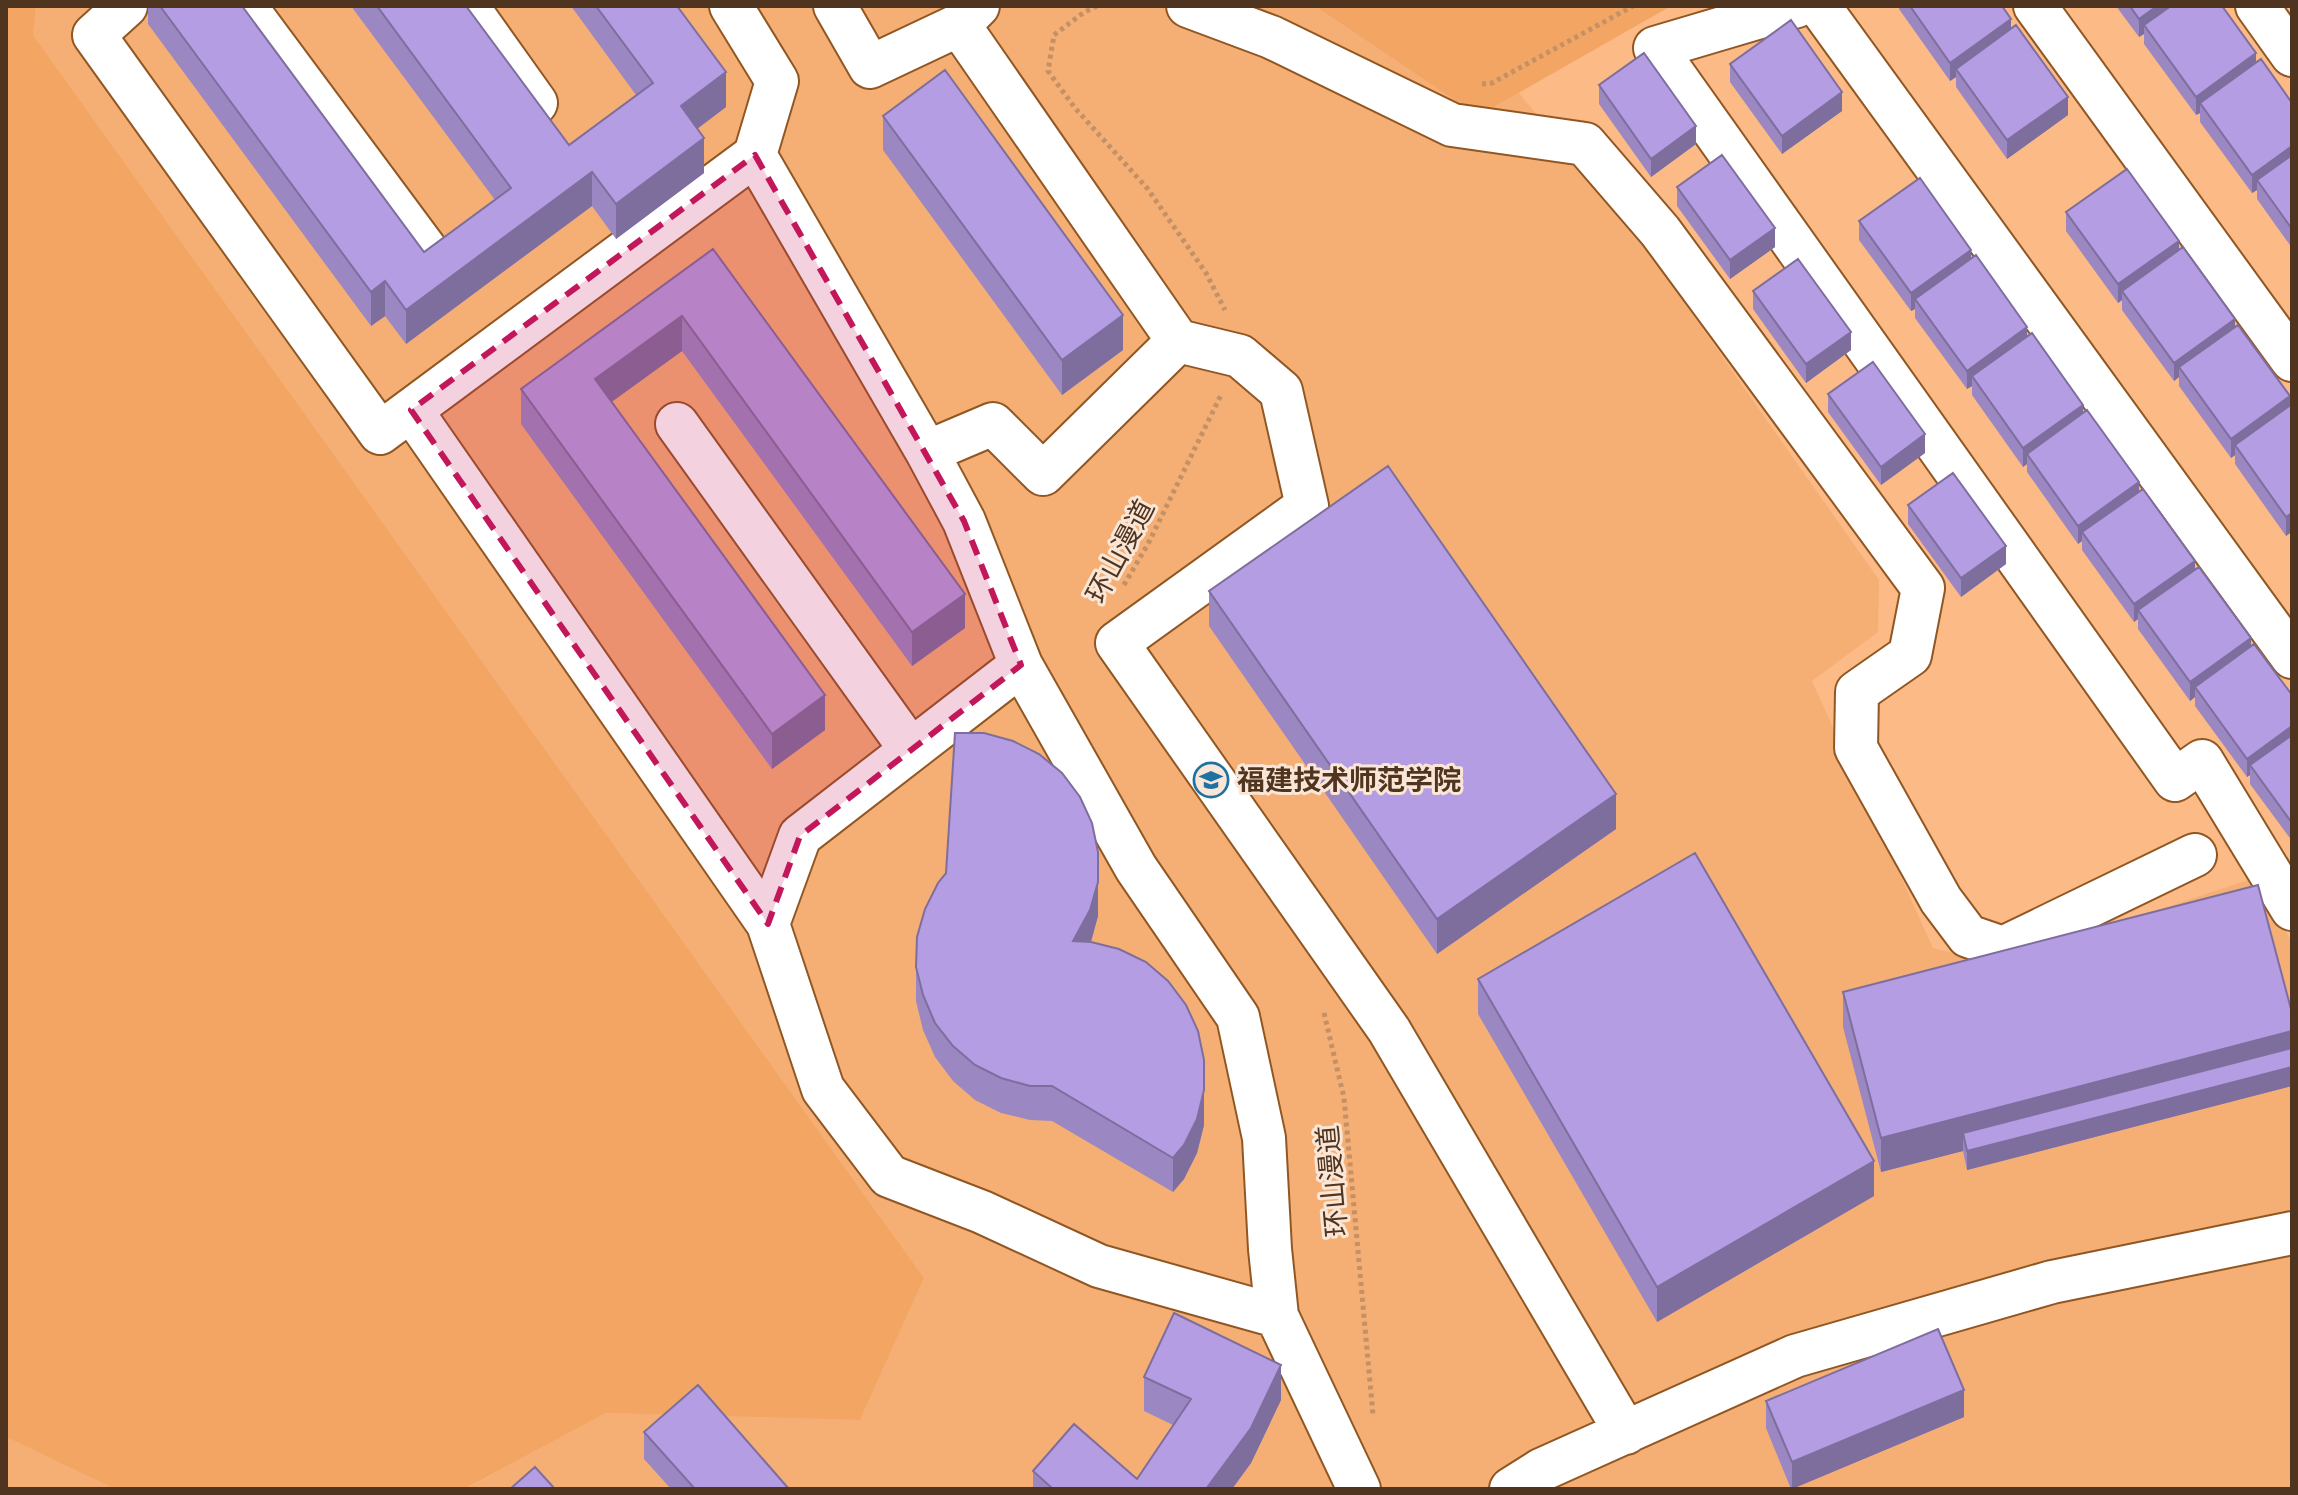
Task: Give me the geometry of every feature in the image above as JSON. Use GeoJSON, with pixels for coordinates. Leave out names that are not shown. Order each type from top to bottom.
{"type":"FeatureCollection","features":[{"type":"Feature","properties":{"kind":"street"},"geometry":{"type":"LineString","coordinates":[[126,6],[94,35],[380,433],[755,155],[777,81],[731,6]]}},
{"type":"Feature","properties":{"kind":"street"},"geometry":{"type":"LineString","coordinates":[[245,6],[435,262]]}},
{"type":"Feature","properties":{"kind":"street"},"geometry":{"type":"LineString","coordinates":[[467,6],[558,134]]}},
{"type":"Feature","properties":{"kind":"street"},"geometry":{"type":"LineString","coordinates":[[835,6],[870,67],[969,16],[1178,341],[1240,356],[1281,391],[1307,506],[1117,643],[1389,1030],[1626,1433]]}},
{"type":"Feature","properties":{"kind":"street"},"geometry":{"type":"LineString","coordinates":[[1188,6],[1271,37],[1452,125],[1585,144],[1660,231],[1923,588],[1910,655],[1857,692],[1856,748],[1941,900],[1968,936],[2003,948],[2195,855]]}},
{"type":"Feature","properties":{"kind":"street"},"geometry":{"type":"LineString","coordinates":[[1797,6],[1655,48],[2175,780],[2202,761],[2292,909]]}},
{"type":"Feature","properties":{"kind":"street"},"geometry":{"type":"LineString","coordinates":[[1819,6],[2292,657]]}},
{"type":"Feature","properties":{"kind":"street"},"geometry":{"type":"LineString","coordinates":[[2035,6],[2292,360]]}},
{"type":"Feature","properties":{"kind":"street"},"geometry":{"type":"LineString","coordinates":[[2257,6],[2292,55]]}},
{"type":"Feature","properties":{"kind":"street"},"geometry":{"type":"LineString","coordinates":[[755,155],[964,521],[1021,665],[1136,868],[1238,1017],[1264,1138],[1277,1316],[1359,1489]]}},
{"type":"Feature","properties":{"kind":"street"},"geometry":{"type":"LineString","coordinates":[[927,452],[993,424],[1043,474],[1178,341]]}},
{"type":"Feature","properties":{"kind":"street"},"geometry":{"type":"LineString","coordinates":[[411,410],[768,924],[823,1089],[889,1176],[982,1212],[1099,1266],[1277,1316]]}},
{"type":"Feature","properties":{"kind":"street"},"geometry":{"type":"LineString","coordinates":[[677,424],[911,750]]}},
{"type":"Feature","properties":{"kind":"street"},"geometry":{"type":"LineString","coordinates":[[768,924],[800,836],[1021,665]]}},
{"type":"Feature","properties":{"kind":"street"},"geometry":{"type":"LineString","coordinates":[[1511,1489],[1541,1470],[1795,1356],[2052,1282],[2292,1233]]}},
{"type":"Feature","properties":{"kind":"path"},"geometry":{"type":"LineString","coordinates":[[1097,6],[1054,35],[1048,71],[1075,108],[1147,188],[1206,273],[1233,324],[1247,342],[1240,356]]}},
{"type":"Feature","properties":{"kind":"path"},"geometry":{"type":"LineString","coordinates":[[1478,85],[1492,83],[1633,6]]}},
{"type":"Feature","properties":{"kind":"path","name":"环山漫道"},"geometry":{"type":"LineString","coordinates":[[1120,591],[1149,542],[1240,356]]}},
{"type":"Feature","properties":{"kind":"path","name":"环山漫道"},"geometry":{"type":"LineString","coordinates":[[1323,1009],[1344,1098],[1374,1427]]}},
{"type":"Feature","properties":{"kind":"highlighted area"},"geometry":{"type":"Polygon","coordinates":[[[755,155],[964,521],[1021,665],[800,836],[768,924],[411,410],[755,155]]]}},
{"type":"Feature","properties":{"kind":"shaded area"},"geometry":{"type":"Polygon","coordinates":[[[6,6],[36,6],[33,35],[924,1278],[860,1420],[606,1413],[464,1489],[115,1489],[6,1437],[6,6]]]}},
{"type":"Feature","properties":{"kind":"shaded area","name":"福建技术师范学院"},"geometry":{"type":"Polygon","coordinates":[[[36,6],[1315,6],[1478,116],[1519,93],[1643,244],[1879,580],[1878,632],[1812,681],[1933,948],[1996,964],[2254,878],[2292,942],[2292,1489],[465,1489],[606,1413],[860,1420],[924,1278],[33,35],[36,6]]]}},
{"type":"Feature","properties":{"kind":"shaded area"},"geometry":{"type":"Polygon","coordinates":[[[1315,6],[1671,6],[1478,116],[1315,6]]]}},
{"type":"Feature","properties":{"kind":"shaded area"},"geometry":{"type":"Polygon","coordinates":[[[6,1437],[115,1489],[6,1489],[6,1437]]]}},
{"type":"Feature","properties":{"kind":"building"},"geometry":{"type":"Polygon","coordinates":[[[160,6],[242,6],[424,252],[511,188],[377,6],[466,6],[569,145],[653,83],[596,6],[677,6],[726,72],[681,106],[704,138],[616,204],[592,172],[406,310],[385,281],[371,292],[160,6]]]}},
{"type":"Feature","properties":{"kind":"building"},"geometry":{"type":"Polygon","coordinates":[[[1910,6],[2002,6],[2011,19],[1950,63],[1910,6]]]}},
{"type":"Feature","properties":{"kind":"building"},"geometry":{"type":"Polygon","coordinates":[[[2130,6],[2157,6],[2139,19],[2130,6]]]}},
{"type":"Feature","properties":{"kind":"building"},"geometry":{"type":"Polygon","coordinates":[[[2171,6],[2222,6],[2256,53],[2196,97],[2144,25],[2171,6]]]}},
{"type":"Feature","properties":{"kind":"building"},"geometry":{"type":"Polygon","coordinates":[[[1791,20],[1842,92],[1782,136],[1730,64],[1791,20]]]}},
{"type":"Feature","properties":{"kind":"building"},"geometry":{"type":"Polygon","coordinates":[[[2016,25],[2068,97],[2007,140],[1956,69],[2016,25]]]}},
{"type":"Feature","properties":{"kind":"building"},"geometry":{"type":"Polygon","coordinates":[[[1644,53],[1696,126],[1651,159],[1599,85],[1644,53]]]}},
{"type":"Feature","properties":{"kind":"building"},"geometry":{"type":"Polygon","coordinates":[[[2261,59],[2292,103],[2292,146],[2252,175],[2200,103],[2261,59]]]}},
{"type":"Feature","properties":{"kind":"building"},"geometry":{"type":"Polygon","coordinates":[[[945,70],[1123,315],[1062,360],[883,116],[945,70]]]}},
{"type":"Feature","properties":{"kind":"building"},"geometry":{"type":"Polygon","coordinates":[[[1722,155],[1775,228],[1730,260],[1677,187],[1722,155]]]}},
{"type":"Feature","properties":{"kind":"building"},"geometry":{"type":"Polygon","coordinates":[[[2292,155],[2292,229],[2257,180],[2292,155]]]}},
{"type":"Feature","properties":{"kind":"building"},"geometry":{"type":"Polygon","coordinates":[[[2127,169],[2179,241],[2118,284],[2066,212],[2127,169]]]}},
{"type":"Feature","properties":{"kind":"building"},"geometry":{"type":"Polygon","coordinates":[[[1920,178],[1971,250],[1911,293],[1859,221],[1920,178]]]}},
{"type":"Feature","properties":{"kind":"building"},"geometry":{"type":"Polygon","coordinates":[[[2183,247],[2235,319],[2174,363],[2122,291],[2183,247]]]}},
{"type":"Feature","properties":{"kind":"building"},"geometry":{"type":"Polygon","coordinates":[[[713,249],[965,594],[912,632],[682,316],[595,379],[825,695],[772,734],[521,389],[713,249]]]}},
{"type":"Feature","properties":{"kind":"building"},"geometry":{"type":"Polygon","coordinates":[[[1976,255],[2027,327],[1967,371],[1915,299],[1976,255]]]}},
{"type":"Feature","properties":{"kind":"building"},"geometry":{"type":"Polygon","coordinates":[[[1798,259],[1851,332],[1806,364],[1753,291],[1798,259]]]}},
{"type":"Feature","properties":{"kind":"building"},"geometry":{"type":"Polygon","coordinates":[[[2238,325],[2290,396],[2231,439],[2179,367],[2238,325]]]}},
{"type":"Feature","properties":{"kind":"building"},"geometry":{"type":"Polygon","coordinates":[[[2032,333],[2083,405],[2023,448],[1972,376],[2032,333]]]}},
{"type":"Feature","properties":{"kind":"building"},"geometry":{"type":"Polygon","coordinates":[[[1873,362],[1925,434],[1881,467],[1828,394],[1873,362]]]}},
{"type":"Feature","properties":{"kind":"building"},"geometry":{"type":"Polygon","coordinates":[[[2292,404],[2292,513],[2286,517],[2235,445],[2292,404]]]}},
{"type":"Feature","properties":{"kind":"building"},"geometry":{"type":"Polygon","coordinates":[[[2087,410],[2139,482],[2078,526],[2027,454],[2087,410]]]}},
{"type":"Feature","properties":{"kind":"building"},"geometry":{"type":"Polygon","coordinates":[[[1388,466],[1616,794],[1437,919],[1209,591],[1388,466]]]}},
{"type":"Feature","properties":{"kind":"building"},"geometry":{"type":"Polygon","coordinates":[[[1953,473],[2006,546],[1961,578],[1908,505],[1953,473]]]}},
{"type":"Feature","properties":{"kind":"building"},"geometry":{"type":"Polygon","coordinates":[[[2143,489],[2195,561],[2134,604],[2082,532],[2143,489]]]}},
{"type":"Feature","properties":{"kind":"building"},"geometry":{"type":"Polygon","coordinates":[[[2199,567],[2251,638],[2190,682],[2138,610],[2199,567]]]}},
{"type":"Feature","properties":{"kind":"building"},"geometry":{"type":"Polygon","coordinates":[[[2254,644],[2292,695],[2292,726],[2247,759],[2195,687],[2254,644]]]}},
{"type":"Feature","properties":{"kind":"building"},"geometry":{"type":"Polygon","coordinates":[[[955,733],[984,733],[1013,741],[1039,754],[1062,773],[1080,797],[1092,823],[1098,852],[1098,882],[1090,910],[1073,941],[1119,949],[1146,962],[1168,981],[1186,1005],[1198,1031],[1204,1060],[1204,1090],[1197,1119],[1184,1145],[1173,1158],[1052,1086],[1030,1086],[1001,1078],[975,1065],[953,1046],[935,1023],[916,967],[917,937],[925,909],[946,873],[955,733]]]}},
{"type":"Feature","properties":{"kind":"building"},"geometry":{"type":"Polygon","coordinates":[[[2292,735],[2292,823],[2250,765],[2292,735]]]}},
{"type":"Feature","properties":{"kind":"building"},"geometry":{"type":"Polygon","coordinates":[[[1695,853],[1874,1161],[1657,1287],[1478,979],[1695,853]]]}},
{"type":"Feature","properties":{"kind":"building"},"geometry":{"type":"Polygon","coordinates":[[[2258,885],[2292,1013],[2292,1031],[1881,1138],[1843,992],[2258,885]]]}},
{"type":"Feature","properties":{"kind":"building"},"geometry":{"type":"Polygon","coordinates":[[[2292,1048],[2292,1067],[1967,1151],[1963,1133],[2292,1048]]]}},
{"type":"Feature","properties":{"kind":"building"},"geometry":{"type":"Polygon","coordinates":[[[1174,1313],[1281,1365],[1251,1428],[1206,1489],[1053,1489],[1033,1471],[1074,1424],[1137,1479],[1191,1399],[1144,1377],[1174,1313]]]}},
{"type":"Feature","properties":{"kind":"building"},"geometry":{"type":"Polygon","coordinates":[[[1938,1329],[1964,1390],[1792,1462],[1766,1401],[1938,1329]]]}},
{"type":"Feature","properties":{"kind":"building"},"geometry":{"type":"Polygon","coordinates":[[[698,1385],[789,1489],[695,1489],[644,1432],[698,1385]]]}},
{"type":"Feature","properties":{"kind":"building"},"geometry":{"type":"Polygon","coordinates":[[[535,1467],[555,1489],[510,1489],[535,1467]]]}},
{"type":"Feature","properties":{"kind":"place","name":"福建技术师范学院"},"geometry":{"type":"Point","coordinates":[1211,780]}}]}
